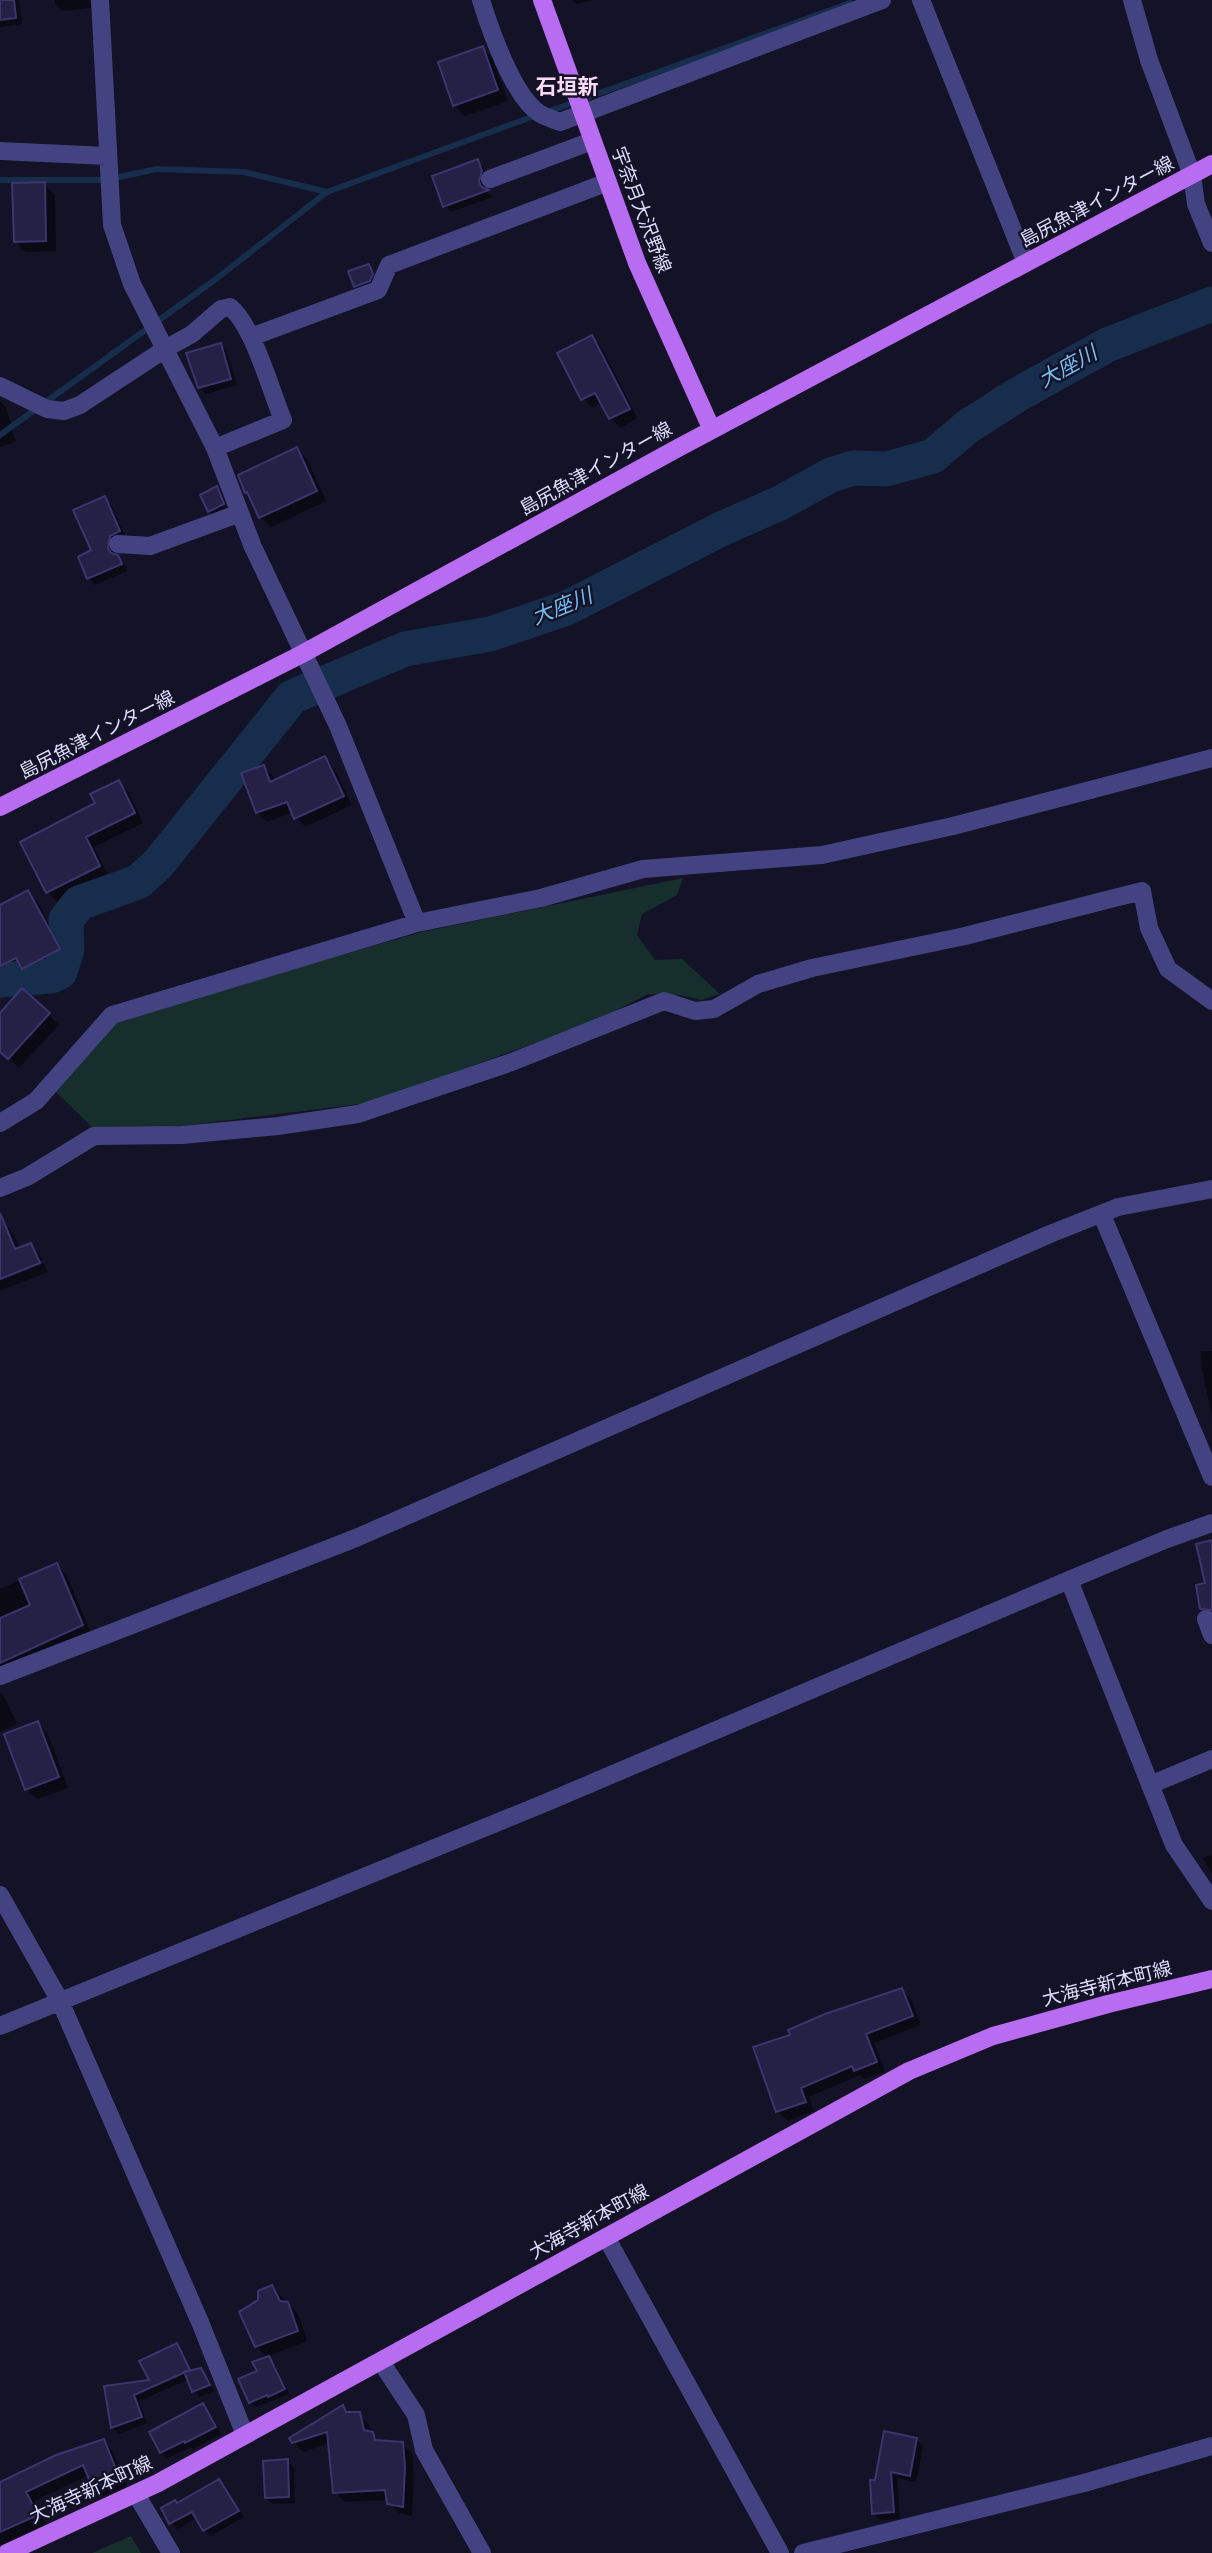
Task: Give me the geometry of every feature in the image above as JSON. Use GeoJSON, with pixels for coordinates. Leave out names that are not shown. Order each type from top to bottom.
{"type":"FeatureCollection","features":[{"type":"Feature","properties":{"kind":"main road","name":"宇奈月大沢野線"},"geometry":{"type":"LineString","coordinates":[[542,0],[637,263],[712,430]]}},
{"type":"Feature","properties":{"kind":"main road","name":"島尻魚津インター線"},"geometry":{"type":"LineString","coordinates":[[0,807],[302,653],[712,430],[1212,164]]}},
{"type":"Feature","properties":{"kind":"main road","name":"大海寺新本町線"},"geometry":{"type":"LineString","coordinates":[[6,2553],[136,2494],[909,2071],[993,2036],[1212,1979]]}},
{"type":"Feature","properties":{"kind":"street"},"geometry":{"type":"LineString","coordinates":[[100,0],[112,225],[132,284],[215,449],[253,547],[338,726],[417,923]]}},
{"type":"Feature","properties":{"kind":"street"},"geometry":{"type":"LineString","coordinates":[[481,0],[491,32],[519,91],[537,112],[559,122],[882,0]]}},
{"type":"Feature","properties":{"kind":"street"},"geometry":{"type":"LineString","coordinates":[[921,0],[1026,263]]}},
{"type":"Feature","properties":{"kind":"street"},"geometry":{"type":"LineString","coordinates":[[1132,0],[1149,60],[1192,175],[1196,204],[1212,243]]}},
{"type":"Feature","properties":{"kind":"street"},"geometry":{"type":"LineString","coordinates":[[490,178],[592,141]]}},
{"type":"Feature","properties":{"kind":"street"},"geometry":{"type":"LineString","coordinates":[[0,152],[107,156]]}},
{"type":"Feature","properties":{"kind":"street"},"geometry":{"type":"LineString","coordinates":[[251,337],[378,290],[389,265],[608,182]]}},
{"type":"Feature","properties":{"kind":"street"},"geometry":{"type":"LineString","coordinates":[[0,386],[47,409],[64,411],[80,405],[192,334],[221,309],[230,307],[238,314],[251,337],[282,420],[215,449]]}},
{"type":"Feature","properties":{"kind":"street"},"geometry":{"type":"LineString","coordinates":[[118,544],[150,546],[240,513]]}},
{"type":"Feature","properties":{"kind":"street"},"geometry":{"type":"LineString","coordinates":[[0,1122],[36,1101],[112,1015],[417,923],[541,898],[643,869],[822,855],[953,825],[1212,758]]}},
{"type":"Feature","properties":{"kind":"street"},"geometry":{"type":"LineString","coordinates":[[0,1188],[26,1177],[94,1136],[182,1135],[278,1126],[358,1114],[512,1062],[664,1001],[695,1011],[714,1009],[758,984],[812,968],[965,936],[1143,891],[1149,928],[1168,968],[1212,1001]]}},
{"type":"Feature","properties":{"kind":"street"},"geometry":{"type":"LineString","coordinates":[[0,1676],[356,1538],[1050,1234],[1118,1207],[1212,1189]]}},
{"type":"Feature","properties":{"kind":"street"},"geometry":{"type":"LineString","coordinates":[[1102,1215],[1212,1477]]}},
{"type":"Feature","properties":{"kind":"street"},"geometry":{"type":"LineString","coordinates":[[0,2026],[545,1803],[1069,1580],[1212,1523]]}},
{"type":"Feature","properties":{"kind":"street"},"geometry":{"type":"LineString","coordinates":[[1069,1580],[1174,1845],[1212,1901]]}},
{"type":"Feature","properties":{"kind":"street"},"geometry":{"type":"LineString","coordinates":[[1150,1785],[1212,1759]]}},
{"type":"Feature","properties":{"kind":"street"},"geometry":{"type":"LineString","coordinates":[[0,1895],[60,2001],[200,2322],[245,2435]]}},
{"type":"Feature","properties":{"kind":"street"},"geometry":{"type":"LineString","coordinates":[[606,2237],[780,2553]]}},
{"type":"Feature","properties":{"kind":"street"},"geometry":{"type":"LineString","coordinates":[[381,2362],[416,2415],[424,2450],[482,2553]]}},
{"type":"Feature","properties":{"kind":"street"},"geometry":{"type":"LineString","coordinates":[[803,2553],[1084,2483],[1212,2446]]}},
{"type":"Feature","properties":{"kind":"street"},"geometry":{"type":"LineString","coordinates":[[136,2494],[170,2553]]}},
{"type":"Feature","properties":{"kind":"green space"},"geometry":{"type":"Polygon","coordinates":[[[683,878],[677,895],[642,914],[637,935],[655,960],[682,959],[720,994],[701,1000],[681,995],[648,994],[596,1021],[368,1103],[148,1130],[92,1127],[56,1092],[118,1019],[422,932],[683,878]]]}},
{"type":"Feature","properties":{"kind":"green space"},"geometry":{"type":"Polygon","coordinates":[[[131,2536],[141,2553],[92,2553],[131,2536]]]}},
{"type":"Feature","properties":{"kind":"building"},"geometry":{"type":"Polygon","coordinates":[[[0,0],[14,0],[16,18],[0,20],[0,0]]]}},
{"type":"Feature","properties":{"kind":"building"},"geometry":{"type":"Polygon","coordinates":[[[483,46],[498,90],[453,106],[438,62],[483,46]]]}},
{"type":"Feature","properties":{"kind":"building"},"geometry":{"type":"Polygon","coordinates":[[[478,159],[482,171],[479,182],[489,190],[443,207],[432,176],[478,159]]]}},
{"type":"Feature","properties":{"kind":"building"},"geometry":{"type":"Polygon","coordinates":[[[45,182],[46,241],[14,242],[12,183],[45,182]]]}},
{"type":"Feature","properties":{"kind":"building"},"geometry":{"type":"Polygon","coordinates":[[[369,264],[373,274],[370,281],[354,287],[348,271],[369,264]]]}},
{"type":"Feature","properties":{"kind":"building"},"geometry":{"type":"Polygon","coordinates":[[[592,335],[630,409],[609,419],[595,393],[581,400],[557,353],[592,335]]]}},
{"type":"Feature","properties":{"kind":"building"},"geometry":{"type":"Polygon","coordinates":[[[221,343],[231,379],[198,388],[186,353],[221,343]]]}},
{"type":"Feature","properties":{"kind":"building"},"geometry":{"type":"Polygon","coordinates":[[[297,447],[317,491],[259,518],[238,475],[297,447]]]}},
{"type":"Feature","properties":{"kind":"building"},"geometry":{"type":"Polygon","coordinates":[[[217,486],[224,504],[208,512],[200,495],[217,486]]]}},
{"type":"Feature","properties":{"kind":"building"},"geometry":{"type":"Polygon","coordinates":[[[105,496],[120,531],[110,536],[108,548],[111,553],[118,555],[122,564],[87,579],[78,557],[91,550],[73,510],[105,496]]]}},
{"type":"Feature","properties":{"kind":"building"},"geometry":{"type":"Polygon","coordinates":[[[325,756],[344,796],[294,819],[287,802],[256,813],[241,773],[264,765],[270,782],[325,756]]]}},
{"type":"Feature","properties":{"kind":"building"},"geometry":{"type":"Polygon","coordinates":[[[119,780],[135,813],[86,837],[100,866],[46,893],[20,842],[95,803],[90,794],[119,780]]]}},
{"type":"Feature","properties":{"kind":"building"},"geometry":{"type":"Polygon","coordinates":[[[28,890],[60,949],[22,969],[16,958],[0,966],[0,905],[28,890]]]}},
{"type":"Feature","properties":{"kind":"building"},"geometry":{"type":"Polygon","coordinates":[[[22,988],[50,1013],[8,1059],[0,1052],[0,1013],[22,988]]]}},
{"type":"Feature","properties":{"kind":"building"},"geometry":{"type":"Polygon","coordinates":[[[0,1213],[15,1249],[31,1243],[40,1263],[0,1279],[0,1213]]]}},
{"type":"Feature","properties":{"kind":"building"},"geometry":{"type":"Polygon","coordinates":[[[1212,1540],[1212,1610],[1200,1609],[1196,1585],[1205,1583],[1196,1544],[1212,1540]]]}},
{"type":"Feature","properties":{"kind":"building"},"geometry":{"type":"Polygon","coordinates":[[[57,1563],[83,1625],[0,1663],[0,1618],[30,1605],[19,1579],[57,1563]]]}},
{"type":"Feature","properties":{"kind":"building"},"geometry":{"type":"Polygon","coordinates":[[[38,1721],[59,1777],[25,1790],[4,1734],[38,1721]]]}},
{"type":"Feature","properties":{"kind":"building"},"geometry":{"type":"Polygon","coordinates":[[[902,1988],[913,2016],[866,2034],[877,2062],[854,2071],[852,2066],[801,2088],[806,2102],[776,2112],[753,2047],[790,2035],[788,2030],[825,2014],[902,1988]]]}},
{"type":"Feature","properties":{"kind":"building"},"geometry":{"type":"Polygon","coordinates":[[[272,2285],[280,2301],[288,2302],[298,2331],[255,2347],[239,2312],[258,2300],[258,2291],[272,2285]]]}},
{"type":"Feature","properties":{"kind":"building"},"geometry":{"type":"Polygon","coordinates":[[[177,2343],[190,2370],[134,2395],[142,2417],[111,2428],[104,2386],[149,2380],[139,2361],[177,2343]]]}},
{"type":"Feature","properties":{"kind":"building"},"geometry":{"type":"Polygon","coordinates":[[[269,2356],[285,2389],[249,2403],[238,2379],[257,2371],[252,2362],[269,2356]]]}},
{"type":"Feature","properties":{"kind":"building"},"geometry":{"type":"Polygon","coordinates":[[[201,2368],[210,2385],[192,2392],[184,2372],[201,2368]]]}},
{"type":"Feature","properties":{"kind":"building"},"geometry":{"type":"Polygon","coordinates":[[[203,2403],[216,2427],[160,2453],[149,2432],[203,2403]]]}},
{"type":"Feature","properties":{"kind":"building"},"geometry":{"type":"Polygon","coordinates":[[[343,2405],[346,2412],[360,2412],[364,2430],[373,2432],[375,2440],[403,2442],[403,2507],[387,2504],[385,2490],[333,2493],[327,2432],[292,2443],[289,2438],[343,2405]]]}},
{"type":"Feature","properties":{"kind":"building"},"geometry":{"type":"Polygon","coordinates":[[[884,2431],[917,2438],[910,2476],[891,2472],[894,2512],[872,2514],[870,2480],[875,2480],[884,2431]]]}},
{"type":"Feature","properties":{"kind":"building"},"geometry":{"type":"Polygon","coordinates":[[[104,2439],[119,2477],[93,2488],[83,2465],[26,2492],[38,2515],[0,2532],[0,2482],[56,2455],[104,2439]]]}},
{"type":"Feature","properties":{"kind":"building"},"geometry":{"type":"Polygon","coordinates":[[[288,2459],[289,2497],[265,2498],[263,2461],[288,2459]]]}},
{"type":"Feature","properties":{"kind":"building"},"geometry":{"type":"Polygon","coordinates":[[[219,2479],[239,2511],[203,2531],[192,2512],[169,2524],[161,2508],[175,2500],[177,2503],[219,2479]]]}},
{"type":"Feature","properties":{"kind":"waterway"},"geometry":{"type":"LineString","coordinates":[[547,112],[850,3]]}},
{"type":"Feature","properties":{"kind":"waterway"},"geometry":{"type":"LineString","coordinates":[[0,435],[216,279],[327,192],[537,115]]}},
{"type":"Feature","properties":{"kind":"waterway"},"geometry":{"type":"LineString","coordinates":[[0,180],[105,180],[157,169],[244,172],[327,192]]}},
{"type":"Feature","properties":{"kind":"waterway","name":"大座川"},"geometry":{"type":"LineString","coordinates":[[0,980],[51,976],[60,972],[67,949],[66,920],[79,903],[138,882],[158,864],[292,697],[405,649],[490,634],[567,608],[831,475],[853,468],[887,469],[933,456],[967,427],[1017,395],[1107,345],[1212,304]]}},
{"type":"Feature","properties":{"kind":"district","name":"石垣新"},"geometry":{"type":"Point","coordinates":[567,87]}}]}
